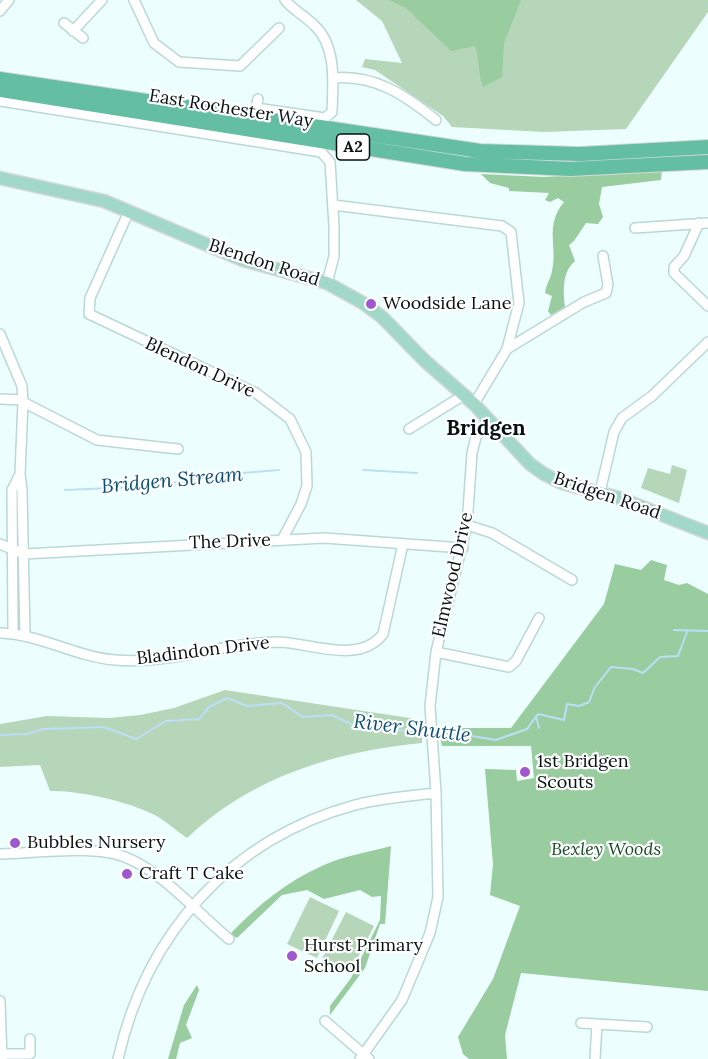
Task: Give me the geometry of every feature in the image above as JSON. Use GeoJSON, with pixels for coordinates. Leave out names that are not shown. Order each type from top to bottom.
{"type":"FeatureCollection","features":[{"type":"Feature","properties":{"kind":"highway"},"geometry":{"type":"LineString","coordinates":[[0,73],[91,88],[121,98]]}},
{"type":"Feature","properties":{"kind":"highway","name":"A2"},"geometry":{"type":"LineString","coordinates":[[0,79],[121,98]]}},
{"type":"Feature","properties":{"kind":"highway","name":"East Rochester Way"},"geometry":{"type":"LineString","coordinates":[[0,90],[465,164],[570,169],[708,162]]}},
{"type":"Feature","properties":{"kind":"highway","name":"East Rochester Way"},"geometry":{"type":"LineString","coordinates":[[121,98],[480,151],[580,154],[708,147]]}},
{"type":"Feature","properties":{"kind":"main road","name":"Blendon Road"},"geometry":{"type":"LineString","coordinates":[[0,178],[81,195],[129,211],[243,260],[327,283],[374,310],[488,420]]}},
{"type":"Feature","properties":{"kind":"main road","name":"Bridgen Road"},"geometry":{"type":"LineString","coordinates":[[488,420],[518,453],[543,474],[571,485],[600,492],[708,533]]}},
{"type":"Feature","properties":{"kind":"street"},"geometry":{"type":"LineString","coordinates":[[0,11],[9,0]]}},
{"type":"Feature","properties":{"kind":"street"},"geometry":{"type":"LineString","coordinates":[[73,31],[102,0]]}},
{"type":"Feature","properties":{"kind":"street"},"geometry":{"type":"LineString","coordinates":[[134,0],[154,43],[180,62],[240,66],[279,28]]}},
{"type":"Feature","properties":{"kind":"street"},"geometry":{"type":"LineString","coordinates":[[258,99],[256,108],[325,118],[332,112],[333,78],[326,41],[315,26],[285,0]]}},
{"type":"Feature","properties":{"kind":"street"},"geometry":{"type":"LineString","coordinates":[[64,23],[83,38]]}},
{"type":"Feature","properties":{"kind":"street"},"geometry":{"type":"LineString","coordinates":[[333,78],[350,76],[382,84],[412,101],[436,120]]}},
{"type":"Feature","properties":{"kind":"street"},"geometry":{"type":"LineString","coordinates":[[0,101],[321,152],[330,162],[333,205],[334,256],[327,283]]}},
{"type":"Feature","properties":{"kind":"street"},"geometry":{"type":"LineString","coordinates":[[333,205],[507,229],[513,241],[519,296],[507,349],[474,404]]}},
{"type":"Feature","properties":{"kind":"street","name":"Blendon Drive"},"geometry":{"type":"LineString","coordinates":[[129,211],[90,298],[89,314],[256,393],[290,419],[303,441],[308,475],[305,494],[282,540]]}},
{"type":"Feature","properties":{"kind":"street"},"geometry":{"type":"LineString","coordinates":[[635,228],[703,223]]}},
{"type":"Feature","properties":{"kind":"street"},"geometry":{"type":"LineString","coordinates":[[703,223],[684,256],[674,267],[674,273],[708,306]]}},
{"type":"Feature","properties":{"kind":"street"},"geometry":{"type":"LineString","coordinates":[[507,349],[584,302],[606,292],[608,285],[603,256]]}},
{"type":"Feature","properties":{"kind":"street"},"geometry":{"type":"LineString","coordinates":[[0,334],[22,386],[20,474],[25,634]]}},
{"type":"Feature","properties":{"kind":"street"},"geometry":{"type":"LineString","coordinates":[[600,492],[614,432],[622,418],[652,396],[708,342]]}},
{"type":"Feature","properties":{"kind":"street"},"geometry":{"type":"LineString","coordinates":[[409,429],[464,395]]}},
{"type":"Feature","properties":{"kind":"street"},"geometry":{"type":"LineString","coordinates":[[0,399],[23,401],[97,440],[178,449]]}},
{"type":"Feature","properties":{"kind":"street","name":"Elmwood Drive"},"geometry":{"type":"LineString","coordinates":[[364,1058],[402,1000],[430,933],[438,897],[436,793],[430,719],[436,651],[463,548],[467,525],[472,453],[476,437],[488,420]]}},
{"type":"Feature","properties":{"kind":"street"},"geometry":{"type":"LineString","coordinates":[[13,633],[12,490],[20,474]]}},
{"type":"Feature","properties":{"kind":"street"},"geometry":{"type":"LineString","coordinates":[[467,525],[492,533],[572,580]]}},
{"type":"Feature","properties":{"kind":"street","name":"The Drive"},"geometry":{"type":"LineString","coordinates":[[0,544],[24,554],[282,540],[344,539],[463,548]]}},
{"type":"Feature","properties":{"kind":"street","name":"Bladindon Drive"},"geometry":{"type":"LineString","coordinates":[[0,633],[25,634],[104,659],[119,661],[181,656],[261,642],[357,650],[378,640],[383,634],[403,544]]}},
{"type":"Feature","properties":{"kind":"street"},"geometry":{"type":"LineString","coordinates":[[436,651],[510,667],[516,661],[539,618]]}},
{"type":"Feature","properties":{"kind":"street"},"geometry":{"type":"LineString","coordinates":[[118,1059],[125,1025],[137,993],[168,937],[191,906],[232,867],[273,838],[316,818],[356,805],[436,793]]}},
{"type":"Feature","properties":{"kind":"street"},"geometry":{"type":"LineString","coordinates":[[0,854],[112,853],[133,861],[151,873],[229,939]]}},
{"type":"Feature","properties":{"kind":"street"},"geometry":{"type":"LineString","coordinates":[[0,1001],[2,1057],[30,1054],[30,1039]]}},
{"type":"Feature","properties":{"kind":"street"},"geometry":{"type":"LineString","coordinates":[[325,1021],[364,1058]]}},
{"type":"Feature","properties":{"kind":"street"},"geometry":{"type":"LineString","coordinates":[[581,1023],[647,1027]]}},
{"type":"Feature","properties":{"kind":"street"},"geometry":{"type":"LineString","coordinates":[[595,1059],[597,1024]]}},
{"type":"Feature","properties":{"kind":"green space"},"geometry":{"type":"Polygon","coordinates":[[[356,0],[708,0],[708,12],[626,129],[544,132],[452,127],[443,116],[375,70],[362,67],[365,59],[402,63],[382,21],[356,0]]]}},
{"type":"Feature","properties":{"kind":"green space"},"geometry":{"type":"Polygon","coordinates":[[[389,0],[521,0],[504,43],[502,77],[483,87],[475,46],[451,51],[406,8],[389,0]]]}},
{"type":"Feature","properties":{"kind":"green space"},"geometry":{"type":"Polygon","coordinates":[[[662,170],[661,180],[602,187],[599,204],[603,217],[598,224],[586,223],[569,245],[575,261],[566,276],[565,307],[551,315],[548,311],[552,296],[545,293],[553,262],[553,228],[558,211],[564,202],[558,198],[550,202],[545,200],[549,193],[509,191],[509,188],[490,183],[481,174],[544,177],[662,170]]]}},
{"type":"Feature","properties":{"kind":"green space"},"geometry":{"type":"Polygon","coordinates":[[[672,465],[687,470],[679,503],[641,488],[648,468],[670,474],[672,465]]]}},
{"type":"Feature","properties":{"kind":"green space","name":"Bexley Woods"},"geometry":{"type":"Polygon","coordinates":[[[651,560],[667,565],[664,580],[679,585],[687,583],[708,594],[708,991],[521,973],[505,1035],[507,1059],[469,1059],[463,1054],[458,1037],[493,979],[520,906],[490,895],[493,864],[485,769],[516,770],[517,781],[534,778],[531,746],[442,746],[438,728],[511,728],[604,604],[615,564],[641,570],[651,560]]]}},
{"type":"Feature","properties":{"kind":"green space"},"geometry":{"type":"Polygon","coordinates":[[[225,690],[423,720],[422,743],[358,753],[327,760],[296,771],[267,783],[239,799],[212,817],[187,838],[160,818],[137,807],[91,795],[50,791],[40,765],[0,767],[0,724],[47,716],[109,718],[140,715],[174,708],[225,690]]]}},
{"type":"Feature","properties":{"kind":"green space"},"geometry":{"type":"Polygon","coordinates":[[[391,846],[385,924],[380,924],[365,968],[330,1015],[330,1006],[351,978],[380,920],[381,896],[372,897],[360,890],[324,899],[307,890],[282,895],[237,938],[230,934],[273,895],[310,871],[340,859],[391,846]]]}},
{"type":"Feature","properties":{"kind":"green space"},"geometry":{"type":"Polygon","coordinates":[[[310,897],[339,911],[317,958],[287,944],[310,897]]]}},
{"type":"Feature","properties":{"kind":"green space"},"geometry":{"type":"Polygon","coordinates":[[[346,912],[374,926],[350,973],[322,959],[346,912]]]}},
{"type":"Feature","properties":{"kind":"green space"},"geometry":{"type":"Polygon","coordinates":[[[197,985],[199,990],[186,1025],[192,1038],[180,1043],[176,1059],[168,1059],[184,1005],[197,985]]]}},
{"type":"Feature","properties":{"kind":"waterway","name":"Bridgen Stream"},"geometry":{"type":"LineString","coordinates":[[65,490],[156,486],[218,475],[279,470]]}},
{"type":"Feature","properties":{"kind":"waterway","name":"Bridgen Stream"},"geometry":{"type":"LineString","coordinates":[[363,470],[417,473]]}},
{"type":"Feature","properties":{"kind":"waterway","name":"River Shuttle"},"geometry":{"type":"LineString","coordinates":[[674,630],[708,631]]}},
{"type":"Feature","properties":{"kind":"waterway","name":"River Shuttle"},"geometry":{"type":"LineString","coordinates":[[435,730],[496,740],[527,729],[538,714],[564,720],[567,704],[579,706],[589,702],[595,687],[611,667],[633,669],[643,673],[660,657],[678,656],[687,632]]}},
{"type":"Feature","properties":{"kind":"waterway","name":"River Shuttle"},"geometry":{"type":"LineString","coordinates":[[0,735],[26,734],[44,729],[104,727],[136,739],[166,721],[199,719],[209,707],[227,698],[247,706],[282,703],[303,717],[332,715],[351,724],[380,730],[430,731]]}},
{"type":"Feature","properties":{"kind":"waterway"},"geometry":{"type":"LineString","coordinates":[[536,716],[539,728]]}},
{"type":"Feature","properties":{"kind":"place","name":"Woodside Lane"},"geometry":{"type":"Point","coordinates":[371,304]}},
{"type":"Feature","properties":{"kind":"place","name":"1st Bridgen Scouts"},"geometry":{"type":"Point","coordinates":[525,772]}},
{"type":"Feature","properties":{"kind":"place","name":"Bubbles Nursery"},"geometry":{"type":"Point","coordinates":[15,843]}},
{"type":"Feature","properties":{"kind":"place","name":"Craft T Cake"},"geometry":{"type":"Point","coordinates":[127,874]}},
{"type":"Feature","properties":{"kind":"place","name":"Hurst Primary School"},"geometry":{"type":"Point","coordinates":[292,956]}},
{"type":"Feature","properties":{"kind":"district","name":"Bridgen"},"geometry":{"type":"Point","coordinates":[486,429]}}]}
